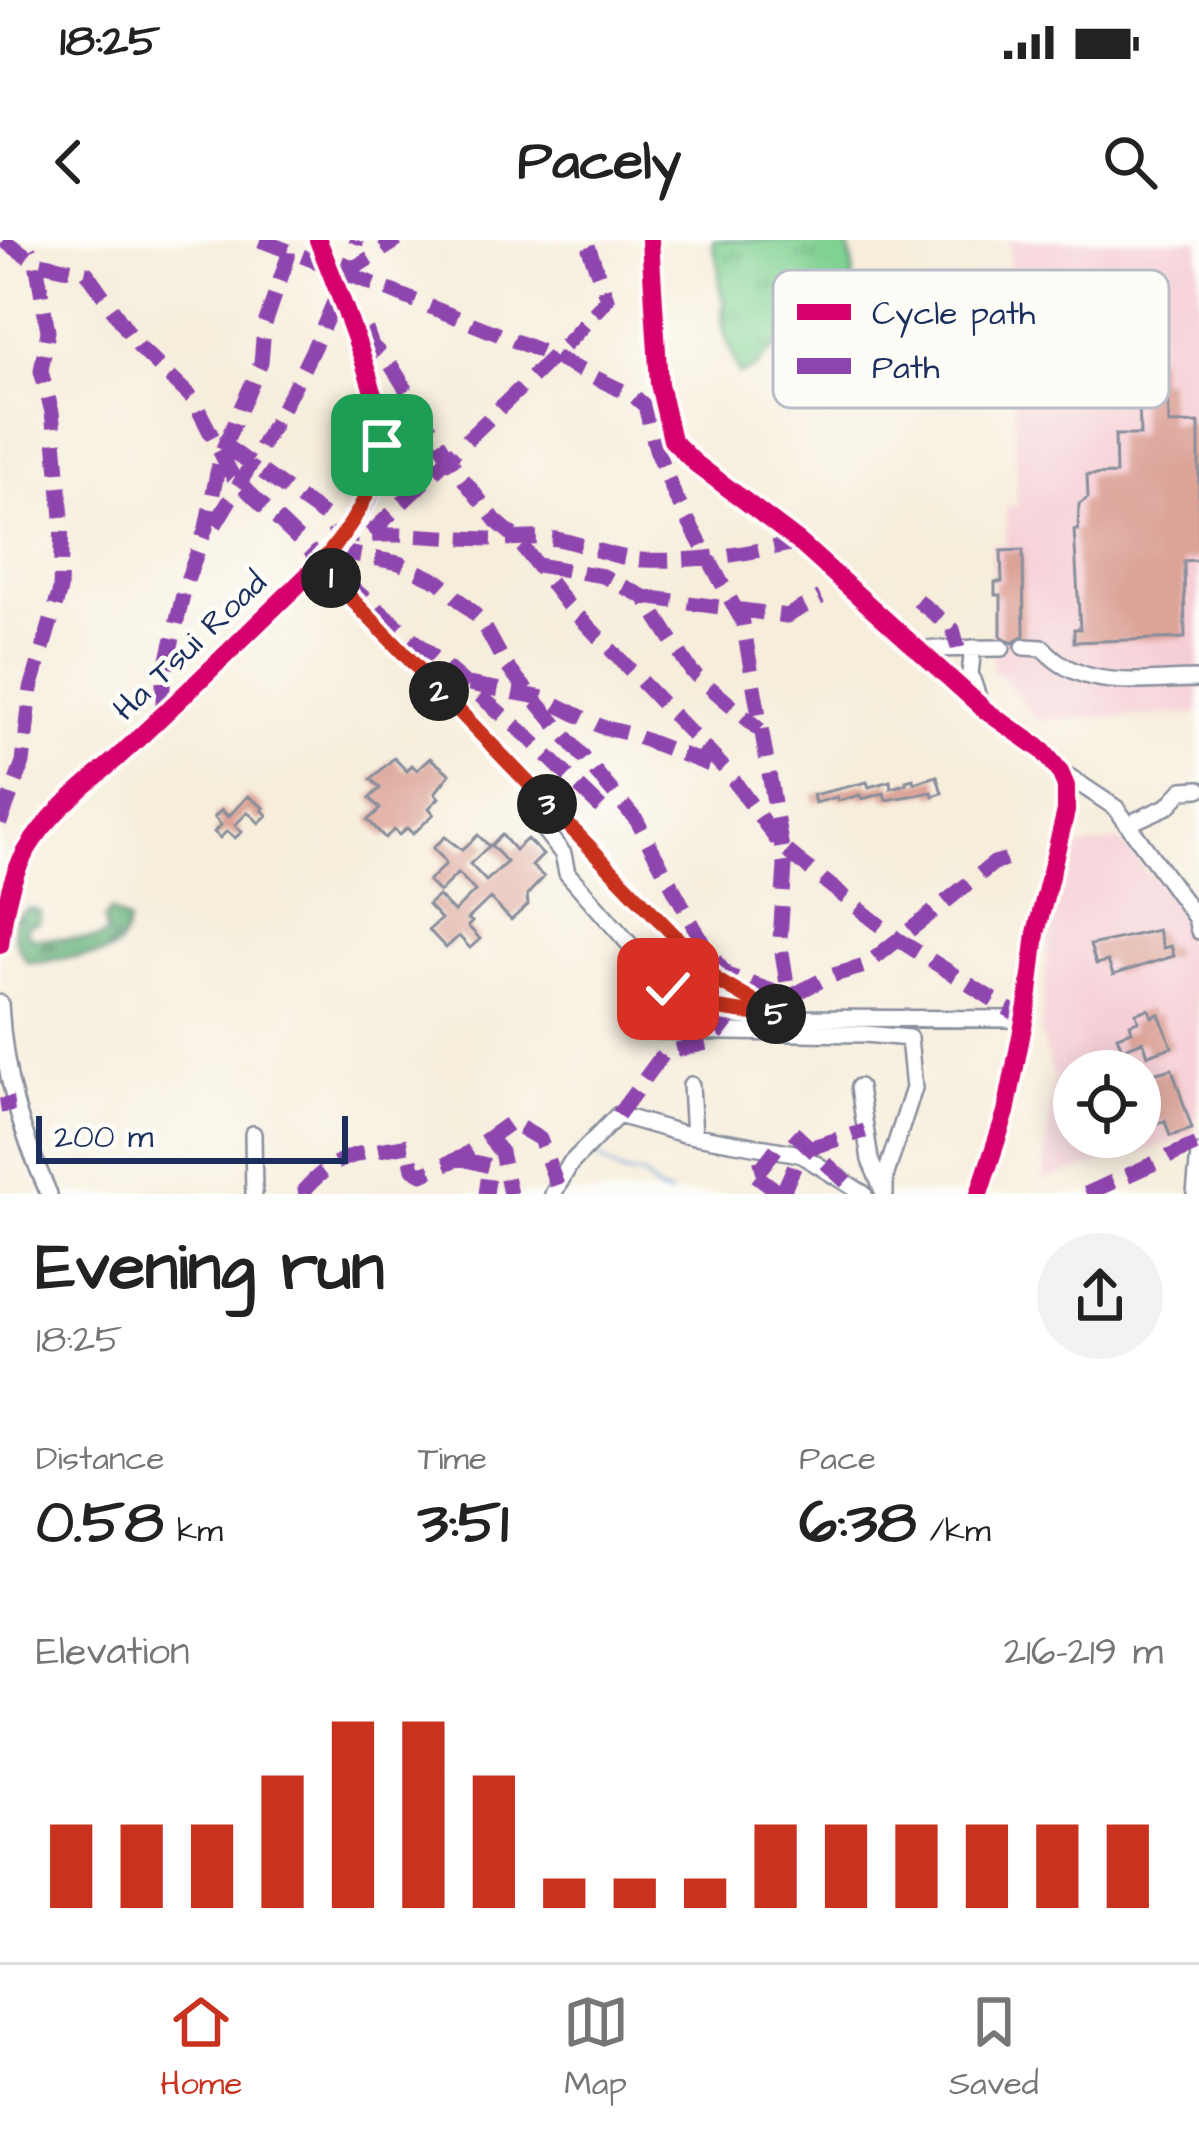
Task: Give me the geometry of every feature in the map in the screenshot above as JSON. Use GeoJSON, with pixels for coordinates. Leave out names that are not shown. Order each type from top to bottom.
{"type":"FeatureCollection","features":[{"type":"Feature","properties":{"kind":"street","name":"Ha Tsui Road"},"geometry":{"type":"LineString","coordinates":[[0,945],[19,864],[71,796],[319,565],[358,517],[376,477],[382,445],[349,321],[318,240]]}},
{"type":"Feature","properties":{"kind":"street"},"geometry":{"type":"LineString","coordinates":[[650,240],[659,384],[672,440],[799,542],[986,711],[1042,749],[1066,786],[1066,811],[1036,933],[1006,1112],[979,1194]]}},
{"type":"Feature","properties":{"kind":"street"},"geometry":{"type":"LineString","coordinates":[[319,565],[718,981],[782,1018]]}},
{"type":"Feature","properties":{"kind":"street"},"geometry":{"type":"LineString","coordinates":[[1024,647],[1043,648],[1058,664],[1084,679],[1199,679]]}},
{"type":"Feature","properties":{"kind":"street"},"geometry":{"type":"LineString","coordinates":[[944,672],[973,648]]}},
{"type":"Feature","properties":{"kind":"street"},"geometry":{"type":"LineString","coordinates":[[973,648],[971,687],[986,711]]}},
{"type":"Feature","properties":{"kind":"street"},"geometry":{"type":"LineString","coordinates":[[918,649],[1002,648]]}},
{"type":"Feature","properties":{"kind":"street"},"geometry":{"type":"LineString","coordinates":[[1059,770],[1088,785],[1116,808],[1198,923]]}},
{"type":"Feature","properties":{"kind":"street"},"geometry":{"type":"LineString","coordinates":[[1128,824],[1168,806],[1183,790],[1199,788]]}},
{"type":"Feature","properties":{"kind":"street"},"geometry":{"type":"LineString","coordinates":[[541,826],[563,854],[567,873],[681,1003],[782,1018],[871,1022],[1024,1019]]}},
{"type":"Feature","properties":{"kind":"street"},"geometry":{"type":"LineString","coordinates":[[0,1003],[3,1056],[19,1126],[49,1194]]}},
{"type":"Feature","properties":{"kind":"street"},"geometry":{"type":"LineString","coordinates":[[658,1031],[909,1038],[914,1088],[885,1194],[870,1160],[859,1087]]}},
{"type":"Feature","properties":{"kind":"street"},"geometry":{"type":"LineString","coordinates":[[691,1085],[694,1136]]}},
{"type":"Feature","properties":{"kind":"street"},"geometry":{"type":"LineString","coordinates":[[553,1194],[570,1164],[618,1115],[694,1136],[800,1154],[864,1194]]}},
{"type":"Feature","properties":{"kind":"street"},"geometry":{"type":"LineString","coordinates":[[253,1134],[254,1194]]}},
{"type":"Feature","properties":{"kind":"street"},"geometry":{"type":"LineString","coordinates":[[1195,1194],[1199,1153]]}},
{"type":"Feature","properties":{"kind":"shaded area"},"geometry":{"type":"Polygon","coordinates":[[[1009,240],[1199,240],[1199,714],[1037,720],[1001,674],[993,672],[992,544],[1006,545],[1006,507],[1017,505],[1014,408],[1169,408],[1169,270],[1010,270],[1009,240]]]}},
{"type":"Feature","properties":{"kind":"shaded area"},"geometry":{"type":"Polygon","coordinates":[[[1119,840],[1184,913],[1199,1017],[1199,1101],[1193,1137],[1161,1146],[1161,1050],[1053,1050],[1053,1078],[1040,1031],[1052,904],[1070,849],[1119,840]]]}},
{"type":"Feature","properties":{"kind":"shaded area"},"geometry":{"type":"Polygon","coordinates":[[[1053,1078],[1053,1158],[1120,1158],[1043,1180],[1053,1078]]]}},
{"type":"Feature","properties":{"kind":"green space"},"geometry":{"type":"Polygon","coordinates":[[[713,240],[847,240],[853,270],[773,270],[773,350],[754,369],[739,375],[724,330],[725,301],[713,240]]]}},
{"type":"Feature","properties":{"kind":"green space"},"geometry":{"type":"Polygon","coordinates":[[[29,908],[40,912],[39,922],[27,925],[27,934],[34,938],[107,935],[104,920],[111,910],[128,922],[121,943],[107,953],[27,962],[16,941],[14,924],[15,917],[29,908]]]}},
{"type":"Feature","properties":{"kind":"building"},"geometry":{"type":"Polygon","coordinates":[[[1139,408],[1169,408],[1169,424],[1199,423],[1199,555],[1197,560],[1184,561],[1185,638],[1074,642],[1074,629],[1080,629],[1074,530],[1078,530],[1079,504],[1088,498],[1087,475],[1116,474],[1115,435],[1140,435],[1139,408]]]}},
{"type":"Feature","properties":{"kind":"building"},"geometry":{"type":"Polygon","coordinates":[[[1023,550],[1024,635],[1013,643],[1001,636],[1001,595],[995,595],[995,582],[1002,582],[1001,551],[1023,550]]]}},
{"type":"Feature","properties":{"kind":"building"},"geometry":{"type":"Polygon","coordinates":[[[394,758],[407,771],[412,765],[417,770],[430,758],[450,774],[429,808],[434,814],[413,834],[407,828],[385,838],[368,820],[380,809],[370,798],[380,788],[371,779],[394,758]]]}},
{"type":"Feature","properties":{"kind":"building"},"geometry":{"type":"Polygon","coordinates":[[[937,776],[942,793],[933,796],[932,792],[886,800],[884,793],[815,803],[813,795],[867,782],[869,787],[890,781],[891,788],[937,776]]]}},
{"type":"Feature","properties":{"kind":"building"},"geometry":{"type":"Polygon","coordinates":[[[248,796],[267,815],[259,823],[248,812],[235,825],[242,832],[235,838],[227,831],[220,838],[214,832],[221,825],[214,817],[222,810],[228,817],[248,796]]]}},
{"type":"Feature","properties":{"kind":"building"},"geometry":{"type":"Polygon","coordinates":[[[478,835],[489,846],[470,864],[486,881],[507,862],[491,845],[502,835],[515,850],[527,839],[543,855],[532,866],[544,877],[527,895],[528,905],[511,920],[490,898],[468,919],[472,922],[468,926],[480,939],[470,948],[459,936],[446,948],[429,930],[441,919],[428,905],[438,896],[454,912],[475,891],[458,873],[439,892],[428,881],[445,865],[433,848],[445,837],[462,850],[478,835]]]}},
{"type":"Feature","properties":{"kind":"building"},"geometry":{"type":"Polygon","coordinates":[[[1158,930],[1163,948],[1171,946],[1174,956],[1113,975],[1108,961],[1096,964],[1090,945],[1158,930]]]}},
{"type":"Feature","properties":{"kind":"building"},"geometry":{"type":"Polygon","coordinates":[[[1149,1009],[1152,1017],[1159,1014],[1172,1047],[1146,1050],[1143,1041],[1122,1049],[1117,1036],[1132,1031],[1130,1024],[1138,1021],[1136,1013],[1149,1009]]]}},
{"type":"Feature","properties":{"kind":"building"},"geometry":{"type":"Polygon","coordinates":[[[1172,1069],[1192,1129],[1170,1136],[1165,1121],[1161,1122],[1161,1072],[1172,1069]]]}},
{"type":"Feature","properties":{"kind":"waterway"},"geometry":{"type":"LineString","coordinates":[[591,1154],[624,1174],[642,1175],[658,1191],[670,1194]]}},
{"type":"Feature","properties":{"kind":"marked path"},"geometry":{"type":"LineString","coordinates":[[3,240],[36,262],[87,273],[139,347],[193,399],[233,477],[322,562],[525,734],[605,812]]}},
{"type":"Feature","properties":{"kind":"marked path"},"geometry":{"type":"LineString","coordinates":[[260,240],[346,273],[398,240]]}},
{"type":"Feature","properties":{"kind":"marked path"},"geometry":{"type":"LineString","coordinates":[[163,712],[163,681],[185,586],[206,528],[221,453],[261,363],[264,327],[288,257],[289,240]]}},
{"type":"Feature","properties":{"kind":"marked path"},"geometry":{"type":"LineString","coordinates":[[215,525],[312,351],[357,240]]}},
{"type":"Feature","properties":{"kind":"marked path"},"geometry":{"type":"LineString","coordinates":[[370,534],[607,299],[586,240]]}},
{"type":"Feature","properties":{"kind":"marked path"},"geometry":{"type":"LineString","coordinates":[[0,823],[23,763],[31,689],[60,590],[62,518],[52,412],[41,371],[48,331],[36,262],[29,250]]}},
{"type":"Feature","properties":{"kind":"marked path"},"geometry":{"type":"LineString","coordinates":[[346,273],[545,353],[645,406],[675,496],[743,623],[785,866],[780,939],[789,997]]}},
{"type":"Feature","properties":{"kind":"marked path"},"geometry":{"type":"LineString","coordinates":[[366,329],[372,346],[389,362],[457,471],[496,521],[516,538],[566,603],[727,771],[781,846],[897,939],[1024,1019]]}},
{"type":"Feature","properties":{"kind":"marked path"},"geometry":{"type":"LineString","coordinates":[[226,446],[326,517],[340,538],[543,538],[643,560],[721,556],[799,542]]}},
{"type":"Feature","properties":{"kind":"marked path"},"geometry":{"type":"LineString","coordinates":[[331,550],[399,563],[440,582],[481,620],[505,664],[637,821],[707,951],[727,975],[789,997],[830,976],[865,966],[994,863],[1019,856]]}},
{"type":"Feature","properties":{"kind":"marked path"},"geometry":{"type":"LineString","coordinates":[[537,565],[603,576],[644,597],[692,672],[760,730]]}},
{"type":"Feature","properties":{"kind":"marked path"},"geometry":{"type":"LineString","coordinates":[[644,597],[787,616],[821,597]]}},
{"type":"Feature","properties":{"kind":"marked path"},"geometry":{"type":"LineString","coordinates":[[917,600],[953,629],[958,648]]}},
{"type":"Feature","properties":{"kind":"marked path"},"geometry":{"type":"LineString","coordinates":[[469,684],[543,698],[602,727],[723,770]]}},
{"type":"Feature","properties":{"kind":"marked path"},"geometry":{"type":"LineString","coordinates":[[618,1115],[664,1053],[711,1042],[736,1010]]}},
{"type":"Feature","properties":{"kind":"marked path"},"geometry":{"type":"LineString","coordinates":[[0,1106],[14,1104]]}},
{"type":"Feature","properties":{"kind":"marked path"},"geometry":{"type":"LineString","coordinates":[[306,1194],[305,1189],[329,1167],[352,1156],[408,1145],[413,1169],[422,1174],[462,1157],[511,1122],[540,1139],[557,1185]]}},
{"type":"Feature","properties":{"kind":"marked path"},"geometry":{"type":"LineString","coordinates":[[809,1148],[865,1131]]}},
{"type":"Feature","properties":{"kind":"marked path"},"geometry":{"type":"LineString","coordinates":[[793,1132],[846,1182]]}},
{"type":"Feature","properties":{"kind":"marked path"},"geometry":{"type":"LineString","coordinates":[[489,1138],[501,1152],[510,1194]]}},
{"type":"Feature","properties":{"kind":"marked path"},"geometry":{"type":"LineString","coordinates":[[1086,1194],[1199,1143]]}},
{"type":"Feature","properties":{"kind":"marked path"},"geometry":{"type":"LineString","coordinates":[[776,1149],[762,1167],[749,1170],[781,1194]]}},
{"type":"Feature","properties":{"kind":"marked path"},"geometry":{"type":"LineString","coordinates":[[782,1194],[800,1154]]}},
{"type":"Feature","properties":{"kind":"marked path"},"geometry":{"type":"LineString","coordinates":[[459,1158],[490,1166],[486,1194]]}},
{"type":"Feature","properties":{"kind":"cycle path"},"geometry":{"type":"LineString","coordinates":[[0,945],[12,884],[38,834],[315,567],[346,532],[370,493],[382,450],[376,405],[318,240]]}},
{"type":"Feature","properties":{"kind":"cycle path"},"geometry":{"type":"LineString","coordinates":[[650,240],[659,384],[672,440],[799,542],[986,711],[1042,750],[1066,786],[1066,811],[1036,933],[1006,1112],[979,1194]]}},
{"type":"Feature","properties":{"kind":"route"},"geometry":{"type":"LineString","coordinates":[[382,445],[376,477],[358,517],[319,565],[718,981],[782,1018],[681,1003],[668,989]]}}]}
